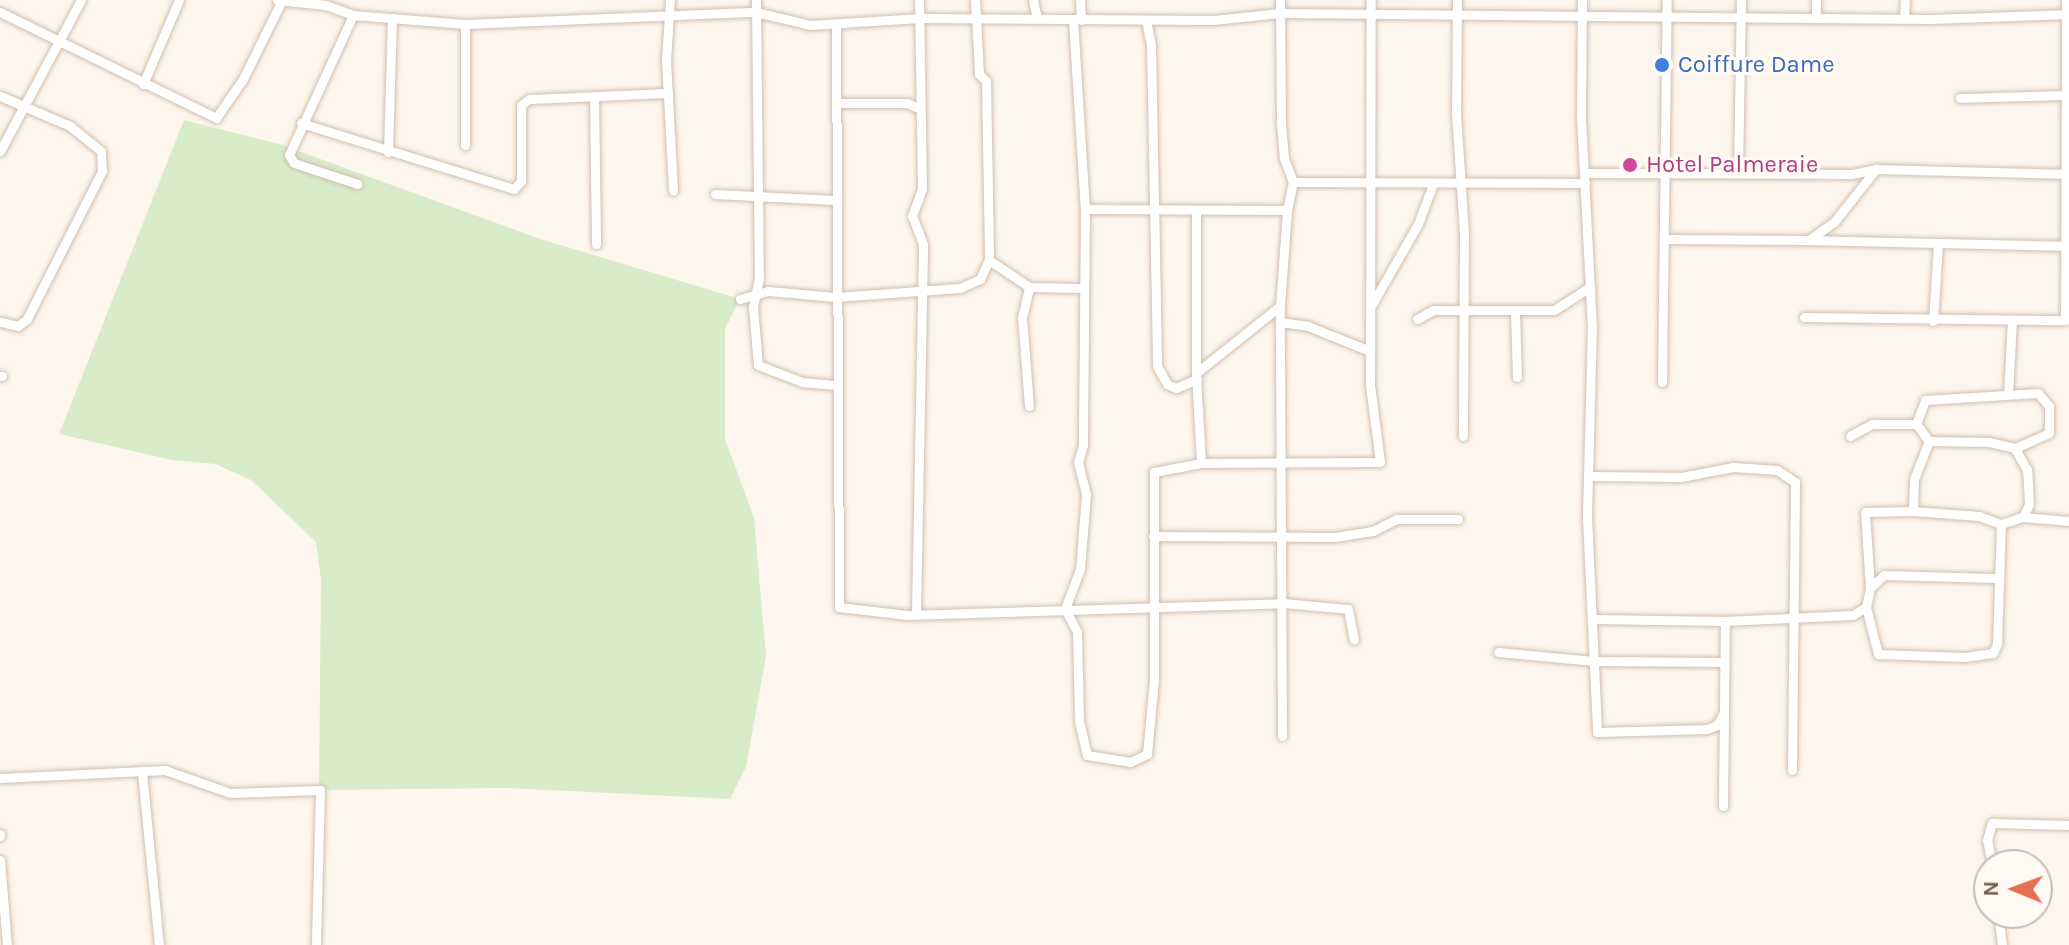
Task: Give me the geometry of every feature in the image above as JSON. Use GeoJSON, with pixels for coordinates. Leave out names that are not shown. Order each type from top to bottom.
{"type":"FeatureCollection","features":[{"type":"Feature","properties":{"kind":"street"},"geometry":{"type":"LineString","coordinates":[[0,151],[81,0]]}},
{"type":"Feature","properties":{"kind":"street"},"geometry":{"type":"LineString","coordinates":[[143,84],[179,0]]}},
{"type":"Feature","properties":{"kind":"street"},"geometry":{"type":"LineString","coordinates":[[0,12],[207,117],[220,118],[280,0],[326,5],[353,15],[465,24],[665,20],[756,12],[810,25],[920,18],[1146,21],[1280,13],[1581,18],[1667,14],[1904,18],[2067,14]]}},
{"type":"Feature","properties":{"kind":"street"},"geometry":{"type":"LineString","coordinates":[[670,0],[665,20],[673,191]]}},
{"type":"Feature","properties":{"kind":"street"},"geometry":{"type":"LineString","coordinates":[[756,0],[758,365],[802,382],[836,385]]}},
{"type":"Feature","properties":{"kind":"street"},"geometry":{"type":"LineString","coordinates":[[916,614],[923,244],[912,216],[922,189],[918,108],[919,0]]}},
{"type":"Feature","properties":{"kind":"street"},"geometry":{"type":"LineString","coordinates":[[740,299],[756,291],[836,297],[921,292],[960,288],[980,279],[989,260],[986,81],[979,74],[973,18],[975,0]]}},
{"type":"Feature","properties":{"kind":"street"},"geometry":{"type":"LineString","coordinates":[[1033,0],[1037,19]]}},
{"type":"Feature","properties":{"kind":"street"},"geometry":{"type":"LineString","coordinates":[[1080,0],[1077,20],[1085,209],[1083,445],[1078,462],[1085,512],[1080,569],[1065,609],[1077,632],[1079,721],[1087,755],[1130,762],[1147,754],[1154,606],[1154,472],[1201,463],[1279,465],[1380,462],[1370,351],[1371,0]]}},
{"type":"Feature","properties":{"kind":"street"},"geometry":{"type":"LineString","coordinates":[[1280,0],[1282,134],[1293,182],[1287,210],[1280,306],[1282,736]]}},
{"type":"Feature","properties":{"kind":"street"},"geometry":{"type":"LineString","coordinates":[[1457,0],[1464,311],[1463,436]]}},
{"type":"Feature","properties":{"kind":"street"},"geometry":{"type":"LineString","coordinates":[[1582,0],[1590,287],[1589,476],[1597,732],[1707,729],[1723,714]]}},
{"type":"Feature","properties":{"kind":"street"},"geometry":{"type":"LineString","coordinates":[[1662,382],[1667,0]]}},
{"type":"Feature","properties":{"kind":"street"},"geometry":{"type":"LineString","coordinates":[[1738,170],[1741,0]]}},
{"type":"Feature","properties":{"kind":"street"},"geometry":{"type":"LineString","coordinates":[[1816,0],[1816,15]]}},
{"type":"Feature","properties":{"kind":"street"},"geometry":{"type":"LineString","coordinates":[[1904,18],[1905,0]]}},
{"type":"Feature","properties":{"kind":"street"},"geometry":{"type":"LineString","coordinates":[[1804,317],[1933,321],[2067,320],[2066,0]]}},
{"type":"Feature","properties":{"kind":"street"},"geometry":{"type":"LineString","coordinates":[[353,15],[289,155],[294,163],[358,184]]}},
{"type":"Feature","properties":{"kind":"street"},"geometry":{"type":"LineString","coordinates":[[388,152],[392,18]]}},
{"type":"Feature","properties":{"kind":"street"},"geometry":{"type":"LineString","coordinates":[[1146,21],[1157,366],[1167,384],[1176,388],[1196,376],[1280,306]]}},
{"type":"Feature","properties":{"kind":"street"},"geometry":{"type":"LineString","coordinates":[[465,24],[465,145]]}},
{"type":"Feature","properties":{"kind":"street"},"geometry":{"type":"LineString","coordinates":[[836,25],[839,607],[916,614],[1283,603],[1348,609],[1354,639]]}},
{"type":"Feature","properties":{"kind":"street"},"geometry":{"type":"LineString","coordinates":[[301,123],[514,189],[521,181],[521,105],[529,99],[668,93]]}},
{"type":"Feature","properties":{"kind":"street"},"geometry":{"type":"LineString","coordinates":[[1960,98],[2067,95]]}},
{"type":"Feature","properties":{"kind":"street"},"geometry":{"type":"LineString","coordinates":[[0,96],[70,126],[101,151],[102,171],[27,319],[18,326],[0,322]]}},
{"type":"Feature","properties":{"kind":"street"},"geometry":{"type":"LineString","coordinates":[[594,97],[596,244]]}},
{"type":"Feature","properties":{"kind":"street"},"geometry":{"type":"LineString","coordinates":[[836,103],[907,103],[918,108]]}},
{"type":"Feature","properties":{"kind":"street"},"geometry":{"type":"LineString","coordinates":[[1293,182],[1459,184],[1738,170],[1852,174],[1876,169],[2067,174]]}},
{"type":"Feature","properties":{"kind":"street"},"geometry":{"type":"LineString","coordinates":[[1809,240],[1834,222],[1876,169]]}},
{"type":"Feature","properties":{"kind":"street"},"geometry":{"type":"LineString","coordinates":[[1371,306],[1418,224],[1433,184]]}},
{"type":"Feature","properties":{"kind":"street"},"geometry":{"type":"LineString","coordinates":[[715,194],[835,200]]}},
{"type":"Feature","properties":{"kind":"street"},"geometry":{"type":"LineString","coordinates":[[1085,209],[1196,213],[1287,210]]}},
{"type":"Feature","properties":{"kind":"street"},"geometry":{"type":"LineString","coordinates":[[1196,213],[1196,376],[1201,463]]}},
{"type":"Feature","properties":{"kind":"street"},"geometry":{"type":"LineString","coordinates":[[1664,239],[2066,246]]}},
{"type":"Feature","properties":{"kind":"street"},"geometry":{"type":"LineString","coordinates":[[1933,321],[1938,244]]}},
{"type":"Feature","properties":{"kind":"street"},"geometry":{"type":"LineString","coordinates":[[989,260],[1029,287],[1082,288]]}},
{"type":"Feature","properties":{"kind":"street"},"geometry":{"type":"LineString","coordinates":[[1029,287],[1022,318],[1029,406]]}},
{"type":"Feature","properties":{"kind":"street"},"geometry":{"type":"LineString","coordinates":[[1417,319],[1433,310],[1515,313],[1554,310],[1590,287]]}},
{"type":"Feature","properties":{"kind":"street"},"geometry":{"type":"LineString","coordinates":[[1515,313],[1517,377]]}},
{"type":"Feature","properties":{"kind":"street"},"geometry":{"type":"LineString","coordinates":[[2008,394],[2012,321]]}},
{"type":"Feature","properties":{"kind":"street"},"geometry":{"type":"LineString","coordinates":[[1280,322],[1308,326],[1370,351]]}},
{"type":"Feature","properties":{"kind":"street"},"geometry":{"type":"LineString","coordinates":[[1916,424],[1925,400],[2008,394],[2044,397],[2051,420],[2043,438],[2015,448],[1988,442],[1929,441]]}},
{"type":"Feature","properties":{"kind":"street"},"geometry":{"type":"LineString","coordinates":[[1850,436],[1872,424],[1916,424]]}},
{"type":"Feature","properties":{"kind":"street"},"geometry":{"type":"LineString","coordinates":[[1916,424],[1929,441]]}},
{"type":"Feature","properties":{"kind":"street"},"geometry":{"type":"LineString","coordinates":[[1913,511],[1914,479],[1929,441]]}},
{"type":"Feature","properties":{"kind":"street"},"geometry":{"type":"LineString","coordinates":[[2015,448],[2027,470],[2029,504],[2023,517]]}},
{"type":"Feature","properties":{"kind":"street"},"geometry":{"type":"LineString","coordinates":[[1589,476],[1681,477],[1733,467],[1777,470],[1795,482],[1792,770]]}},
{"type":"Feature","properties":{"kind":"street"},"geometry":{"type":"LineString","coordinates":[[2001,524],[1996,578],[2000,592],[1997,644],[1983,656],[1935,659],[1878,654],[1866,607],[1870,588],[1865,512],[1913,511],[1979,516],[2001,524],[2023,517],[2069,521]]}},
{"type":"Feature","properties":{"kind":"street"},"geometry":{"type":"LineString","coordinates":[[1153,536],[1335,537],[1373,531],[1397,519],[1458,519]]}},
{"type":"Feature","properties":{"kind":"street"},"geometry":{"type":"LineString","coordinates":[[1870,588],[1884,575],[1996,578]]}},
{"type":"Feature","properties":{"kind":"street"},"geometry":{"type":"LineString","coordinates":[[1594,619],[1725,621],[1853,615],[1866,607]]}},
{"type":"Feature","properties":{"kind":"street"},"geometry":{"type":"LineString","coordinates":[[1723,806],[1722,662],[1725,621]]}},
{"type":"Feature","properties":{"kind":"street"},"geometry":{"type":"LineString","coordinates":[[1498,652],[1594,661],[1722,662]]}},
{"type":"Feature","properties":{"kind":"street"},"geometry":{"type":"LineString","coordinates":[[142,772],[159,945]]}},
{"type":"Feature","properties":{"kind":"street"},"geometry":{"type":"LineString","coordinates":[[0,778],[142,772],[185,775],[230,793],[320,790],[316,945]]}},
{"type":"Feature","properties":{"kind":"street"},"geometry":{"type":"LineString","coordinates":[[1989,849],[1987,840],[1992,823],[2069,825]]}},
{"type":"Feature","properties":{"kind":"street"},"geometry":{"type":"LineString","coordinates":[[0,860],[7,945]]}},
{"type":"Feature","properties":{"kind":"green space"},"geometry":{"type":"Polygon","coordinates":[[[184,120],[279,144],[540,239],[740,299],[725,329],[725,439],[754,518],[766,656],[746,767],[730,799],[506,788],[319,790],[321,579],[316,542],[251,480],[215,464],[172,460],[59,434],[184,120]]]}},
{"type":"Feature","properties":{"kind":"place","name":"Coiffure Dame"},"geometry":{"type":"Point","coordinates":[1662,65]}},
{"type":"Feature","properties":{"kind":"place","name":"Hotel Palmeraie"},"geometry":{"type":"Point","coordinates":[1630,165]}}]}
